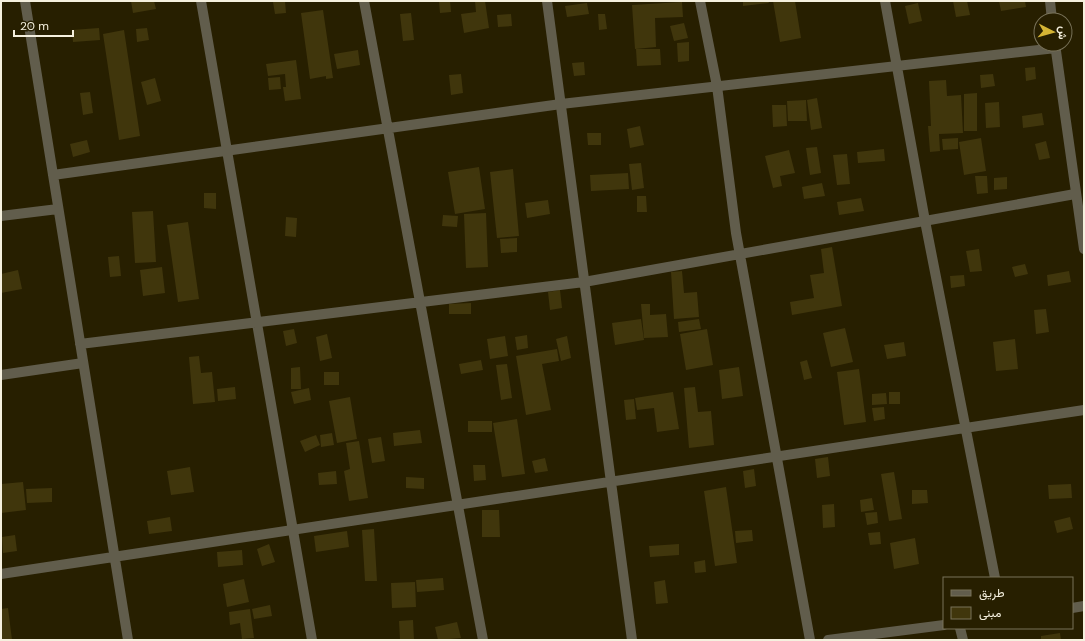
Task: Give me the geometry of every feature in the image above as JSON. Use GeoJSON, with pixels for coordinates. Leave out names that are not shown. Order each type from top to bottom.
{"type":"FeatureCollection","features":[{"type":"Feature","properties":{"kind":"street"},"geometry":{"type":"LineString","coordinates":[[24,1],[128,640]]}},
{"type":"Feature","properties":{"kind":"street"},"geometry":{"type":"LineString","coordinates":[[201,1],[312,640]]}},
{"type":"Feature","properties":{"kind":"street"},"geometry":{"type":"LineString","coordinates":[[364,1],[483,640]]}},
{"type":"Feature","properties":{"kind":"street"},"geometry":{"type":"LineString","coordinates":[[547,1],[632,640]]}},
{"type":"Feature","properties":{"kind":"street"},"geometry":{"type":"LineString","coordinates":[[700,1],[717,86],[740,254],[810,640]]}},
{"type":"Feature","properties":{"kind":"street"},"geometry":{"type":"LineString","coordinates":[[885,1],[925,221],[995,577]]}},
{"type":"Feature","properties":{"kind":"street"},"geometry":{"type":"LineString","coordinates":[[1050,1],[1051,12]]}},
{"type":"Feature","properties":{"kind":"street"},"geometry":{"type":"LineString","coordinates":[[53,175],[561,104],[897,66],[1033,49]]}},
{"type":"Feature","properties":{"kind":"street"},"geometry":{"type":"LineString","coordinates":[[1057,52],[1075,194],[1084,249]]}},
{"type":"Feature","properties":{"kind":"street"},"geometry":{"type":"LineString","coordinates":[[80,344],[584,282],[1075,194]]}},
{"type":"Feature","properties":{"kind":"street"},"geometry":{"type":"LineString","coordinates":[[1,216],[58,209]]}},
{"type":"Feature","properties":{"kind":"street"},"geometry":{"type":"LineString","coordinates":[[1,375],[83,363]]}},
{"type":"Feature","properties":{"kind":"street"},"geometry":{"type":"LineString","coordinates":[[1,574],[1084,410]]}},
{"type":"Feature","properties":{"kind":"street"},"geometry":{"type":"LineString","coordinates":[[1073,608],[1084,606]]}},
{"type":"Feature","properties":{"kind":"street"},"geometry":{"type":"LineString","coordinates":[[828,640],[943,625]]}},
{"type":"Feature","properties":{"kind":"street"},"geometry":{"type":"LineString","coordinates":[[960,629],[963,640]]}},
{"type":"Feature","properties":{"kind":"building"},"geometry":{"type":"Polygon","coordinates":[[[131,1],[154,1],[156,9],[133,13],[131,1]]]}},
{"type":"Feature","properties":{"kind":"building"},"geometry":{"type":"Polygon","coordinates":[[[285,1],[286,13],[275,14],[273,2],[285,1]]]}},
{"type":"Feature","properties":{"kind":"building"},"geometry":{"type":"Polygon","coordinates":[[[439,1],[450,1],[451,12],[440,13],[439,1]]]}},
{"type":"Feature","properties":{"kind":"building"},"geometry":{"type":"Polygon","coordinates":[[[475,1],[485,1],[489,28],[464,33],[461,14],[476,12],[475,1]]]}},
{"type":"Feature","properties":{"kind":"building"},"geometry":{"type":"Polygon","coordinates":[[[743,1],[768,1],[769,3],[743,6],[743,1]]]}},
{"type":"Feature","properties":{"kind":"building"},"geometry":{"type":"Polygon","coordinates":[[[773,1],[795,1],[801,38],[780,42],[773,1]]]}},
{"type":"Feature","properties":{"kind":"building"},"geometry":{"type":"Polygon","coordinates":[[[953,1],[967,1],[970,15],[956,17],[953,1]]]}},
{"type":"Feature","properties":{"kind":"building"},"geometry":{"type":"Polygon","coordinates":[[[999,1],[1025,1],[1026,7],[1001,11],[999,1]]]}},
{"type":"Feature","properties":{"kind":"building"},"geometry":{"type":"Polygon","coordinates":[[[682,2],[683,17],[655,18],[656,47],[635,49],[632,5],[682,2]]]}},
{"type":"Feature","properties":{"kind":"building"},"geometry":{"type":"Polygon","coordinates":[[[587,3],[589,14],[567,17],[565,6],[587,3]]]}},
{"type":"Feature","properties":{"kind":"building"},"geometry":{"type":"Polygon","coordinates":[[[918,3],[922,21],[909,24],[905,6],[918,3]]]}},
{"type":"Feature","properties":{"kind":"building"},"geometry":{"type":"Polygon","coordinates":[[[323,10],[333,78],[326,79],[326,76],[310,79],[301,13],[323,10]]]}},
{"type":"Feature","properties":{"kind":"building"},"geometry":{"type":"Polygon","coordinates":[[[411,13],[414,40],[403,41],[400,14],[411,13]]]}},
{"type":"Feature","properties":{"kind":"building"},"geometry":{"type":"Polygon","coordinates":[[[511,14],[512,26],[498,27],[497,15],[511,14]]]}},
{"type":"Feature","properties":{"kind":"building"},"geometry":{"type":"Polygon","coordinates":[[[598,14],[605,14],[607,29],[599,30],[598,14]]]}},
{"type":"Feature","properties":{"kind":"building"},"geometry":{"type":"Polygon","coordinates":[[[684,23],[688,38],[674,41],[670,26],[684,23]]]}},
{"type":"Feature","properties":{"kind":"building"},"geometry":{"type":"Polygon","coordinates":[[[99,28],[100,40],[73,42],[72,30],[99,28]]]}},
{"type":"Feature","properties":{"kind":"building"},"geometry":{"type":"Polygon","coordinates":[[[147,28],[149,40],[137,42],[136,29],[147,28]]]}},
{"type":"Feature","properties":{"kind":"building"},"geometry":{"type":"Polygon","coordinates":[[[124,30],[140,136],[119,140],[103,34],[124,30]]]}},
{"type":"Feature","properties":{"kind":"building"},"geometry":{"type":"Polygon","coordinates":[[[689,42],[689,61],[678,62],[677,43],[689,42]]]}},
{"type":"Feature","properties":{"kind":"building"},"geometry":{"type":"Polygon","coordinates":[[[636,49],[660,49],[661,65],[637,66],[636,49]]]}},
{"type":"Feature","properties":{"kind":"building"},"geometry":{"type":"Polygon","coordinates":[[[358,50],[360,65],[337,69],[334,54],[358,50]]]}},
{"type":"Feature","properties":{"kind":"building"},"geometry":{"type":"Polygon","coordinates":[[[296,60],[301,99],[285,101],[283,87],[286,87],[285,74],[268,76],[266,64],[296,60]]]}},
{"type":"Feature","properties":{"kind":"building"},"geometry":{"type":"Polygon","coordinates":[[[584,62],[585,75],[574,76],[572,63],[584,62]]]}},
{"type":"Feature","properties":{"kind":"building"},"geometry":{"type":"Polygon","coordinates":[[[1035,67],[1036,79],[1026,81],[1025,68],[1035,67]]]}},
{"type":"Feature","properties":{"kind":"building"},"geometry":{"type":"Polygon","coordinates":[[[461,74],[463,93],[451,95],[449,75],[461,74]]]}},
{"type":"Feature","properties":{"kind":"building"},"geometry":{"type":"Polygon","coordinates":[[[993,74],[995,86],[981,88],[980,75],[993,74]]]}},
{"type":"Feature","properties":{"kind":"building"},"geometry":{"type":"Polygon","coordinates":[[[280,77],[281,89],[269,90],[268,78],[280,77]]]}},
{"type":"Feature","properties":{"kind":"building"},"geometry":{"type":"Polygon","coordinates":[[[155,78],[161,101],[147,105],[141,82],[155,78]]]}},
{"type":"Feature","properties":{"kind":"building"},"geometry":{"type":"Polygon","coordinates":[[[946,80],[947,96],[961,95],[963,133],[939,134],[940,151],[930,152],[928,126],[931,126],[929,81],[946,80]]]}},
{"type":"Feature","properties":{"kind":"building"},"geometry":{"type":"Polygon","coordinates":[[[90,92],[93,113],[83,115],[80,93],[90,92]]]}},
{"type":"Feature","properties":{"kind":"building"},"geometry":{"type":"Polygon","coordinates":[[[977,93],[977,131],[964,131],[964,94],[977,93]]]}},
{"type":"Feature","properties":{"kind":"building"},"geometry":{"type":"Polygon","coordinates":[[[817,98],[822,128],[811,130],[807,100],[817,98]]]}},
{"type":"Feature","properties":{"kind":"building"},"geometry":{"type":"Polygon","coordinates":[[[806,100],[807,121],[788,121],[787,101],[806,100]]]}},
{"type":"Feature","properties":{"kind":"building"},"geometry":{"type":"Polygon","coordinates":[[[999,102],[1000,127],[986,128],[985,103],[999,102]]]}},
{"type":"Feature","properties":{"kind":"building"},"geometry":{"type":"Polygon","coordinates":[[[772,105],[786,105],[787,126],[773,127],[772,105]]]}},
{"type":"Feature","properties":{"kind":"building"},"geometry":{"type":"Polygon","coordinates":[[[1042,113],[1044,125],[1023,128],[1022,116],[1042,113]]]}},
{"type":"Feature","properties":{"kind":"building"},"geometry":{"type":"Polygon","coordinates":[[[640,126],[644,145],[630,148],[627,129],[640,126]]]}},
{"type":"Feature","properties":{"kind":"building"},"geometry":{"type":"Polygon","coordinates":[[[587,133],[601,133],[601,145],[588,145],[587,133]]]}},
{"type":"Feature","properties":{"kind":"building"},"geometry":{"type":"Polygon","coordinates":[[[958,138],[958,149],[943,150],[942,139],[958,138]]]}},
{"type":"Feature","properties":{"kind":"building"},"geometry":{"type":"Polygon","coordinates":[[[981,138],[986,171],[964,175],[959,142],[981,138]]]}},
{"type":"Feature","properties":{"kind":"building"},"geometry":{"type":"Polygon","coordinates":[[[87,140],[90,152],[73,157],[70,144],[87,140]]]}},
{"type":"Feature","properties":{"kind":"building"},"geometry":{"type":"Polygon","coordinates":[[[1046,141],[1050,158],[1039,160],[1035,144],[1046,141]]]}},
{"type":"Feature","properties":{"kind":"building"},"geometry":{"type":"Polygon","coordinates":[[[817,147],[821,173],[810,175],[806,148],[817,147]]]}},
{"type":"Feature","properties":{"kind":"building"},"geometry":{"type":"Polygon","coordinates":[[[884,149],[885,161],[858,163],[857,152],[884,149]]]}},
{"type":"Feature","properties":{"kind":"building"},"geometry":{"type":"Polygon","coordinates":[[[789,150],[795,173],[780,176],[782,186],[773,188],[765,156],[789,150]]]}},
{"type":"Feature","properties":{"kind":"building"},"geometry":{"type":"Polygon","coordinates":[[[847,154],[850,184],[837,185],[833,155],[847,154]]]}},
{"type":"Feature","properties":{"kind":"building"},"geometry":{"type":"Polygon","coordinates":[[[641,163],[644,188],[632,190],[629,164],[641,163]]]}},
{"type":"Feature","properties":{"kind":"building"},"geometry":{"type":"Polygon","coordinates":[[[479,167],[485,209],[455,214],[448,172],[479,167]]]}},
{"type":"Feature","properties":{"kind":"building"},"geometry":{"type":"Polygon","coordinates":[[[513,169],[519,236],[497,238],[490,172],[513,169]]]}},
{"type":"Feature","properties":{"kind":"building"},"geometry":{"type":"Polygon","coordinates":[[[628,173],[629,189],[591,191],[590,175],[628,173]]]}},
{"type":"Feature","properties":{"kind":"building"},"geometry":{"type":"Polygon","coordinates":[[[975,176],[987,176],[988,193],[977,194],[975,176]]]}},
{"type":"Feature","properties":{"kind":"building"},"geometry":{"type":"Polygon","coordinates":[[[1007,177],[1007,189],[994,190],[994,178],[1007,177]]]}},
{"type":"Feature","properties":{"kind":"building"},"geometry":{"type":"Polygon","coordinates":[[[822,183],[825,196],[804,199],[802,187],[822,183]]]}},
{"type":"Feature","properties":{"kind":"building"},"geometry":{"type":"Polygon","coordinates":[[[204,193],[216,193],[216,209],[204,208],[204,193]]]}},
{"type":"Feature","properties":{"kind":"building"},"geometry":{"type":"Polygon","coordinates":[[[637,196],[646,196],[647,212],[637,212],[637,196]]]}},
{"type":"Feature","properties":{"kind":"building"},"geometry":{"type":"Polygon","coordinates":[[[861,198],[864,211],[839,215],[837,202],[861,198]]]}},
{"type":"Feature","properties":{"kind":"building"},"geometry":{"type":"Polygon","coordinates":[[[548,200],[550,214],[527,218],[525,203],[548,200]]]}},
{"type":"Feature","properties":{"kind":"building"},"geometry":{"type":"Polygon","coordinates":[[[153,211],[156,262],[135,263],[132,212],[153,211]]]}},
{"type":"Feature","properties":{"kind":"building"},"geometry":{"type":"Polygon","coordinates":[[[486,213],[488,267],[466,268],[464,214],[486,213]]]}},
{"type":"Feature","properties":{"kind":"building"},"geometry":{"type":"Polygon","coordinates":[[[443,215],[458,216],[457,227],[442,226],[443,215]]]}},
{"type":"Feature","properties":{"kind":"building"},"geometry":{"type":"Polygon","coordinates":[[[286,217],[297,218],[296,237],[285,236],[286,217]]]}},
{"type":"Feature","properties":{"kind":"building"},"geometry":{"type":"Polygon","coordinates":[[[188,222],[199,299],[178,302],[167,225],[188,222]]]}},
{"type":"Feature","properties":{"kind":"building"},"geometry":{"type":"Polygon","coordinates":[[[517,238],[517,252],[501,253],[500,239],[517,238]]]}},
{"type":"Feature","properties":{"kind":"building"},"geometry":{"type":"Polygon","coordinates":[[[832,247],[842,306],[792,315],[790,302],[814,298],[810,275],[824,273],[821,249],[832,247]]]}},
{"type":"Feature","properties":{"kind":"building"},"geometry":{"type":"Polygon","coordinates":[[[979,249],[982,271],[970,272],[966,251],[979,249]]]}},
{"type":"Feature","properties":{"kind":"building"},"geometry":{"type":"Polygon","coordinates":[[[119,256],[121,276],[110,277],[108,257],[119,256]]]}},
{"type":"Feature","properties":{"kind":"building"},"geometry":{"type":"Polygon","coordinates":[[[1025,264],[1028,274],[1015,277],[1012,267],[1025,264]]]}},
{"type":"Feature","properties":{"kind":"building"},"geometry":{"type":"Polygon","coordinates":[[[162,267],[165,293],[143,296],[140,270],[162,267]]]}},
{"type":"Feature","properties":{"kind":"building"},"geometry":{"type":"Polygon","coordinates":[[[18,270],[22,289],[1,293],[1,274],[18,270]]]}},
{"type":"Feature","properties":{"kind":"building"},"geometry":{"type":"Polygon","coordinates":[[[682,271],[684,293],[697,292],[699,317],[674,319],[671,272],[682,271]]]}},
{"type":"Feature","properties":{"kind":"building"},"geometry":{"type":"Polygon","coordinates":[[[1069,271],[1071,282],[1048,286],[1047,275],[1069,271]]]}},
{"type":"Feature","properties":{"kind":"building"},"geometry":{"type":"Polygon","coordinates":[[[964,275],[965,286],[951,288],[950,276],[964,275]]]}},
{"type":"Feature","properties":{"kind":"building"},"geometry":{"type":"Polygon","coordinates":[[[560,290],[562,308],[550,310],[548,292],[560,290]]]}},
{"type":"Feature","properties":{"kind":"building"},"geometry":{"type":"Polygon","coordinates":[[[471,303],[471,314],[449,314],[449,304],[471,303]]]}},
{"type":"Feature","properties":{"kind":"building"},"geometry":{"type":"Polygon","coordinates":[[[641,304],[650,304],[650,315],[666,314],[668,337],[644,338],[641,304]]]}},
{"type":"Feature","properties":{"kind":"building"},"geometry":{"type":"Polygon","coordinates":[[[1046,309],[1049,332],[1036,334],[1034,310],[1046,309]]]}},
{"type":"Feature","properties":{"kind":"building"},"geometry":{"type":"Polygon","coordinates":[[[641,319],[644,340],[615,345],[612,323],[641,319]]]}},
{"type":"Feature","properties":{"kind":"building"},"geometry":{"type":"Polygon","coordinates":[[[699,319],[701,329],[679,332],[678,322],[699,319]]]}},
{"type":"Feature","properties":{"kind":"building"},"geometry":{"type":"Polygon","coordinates":[[[845,328],[853,362],[831,367],[823,333],[845,328]]]}},
{"type":"Feature","properties":{"kind":"building"},"geometry":{"type":"Polygon","coordinates":[[[294,329],[297,343],[286,346],[283,331],[294,329]]]}},
{"type":"Feature","properties":{"kind":"building"},"geometry":{"type":"Polygon","coordinates":[[[707,329],[713,365],[686,370],[680,334],[707,329]]]}},
{"type":"Feature","properties":{"kind":"building"},"geometry":{"type":"Polygon","coordinates":[[[327,334],[332,358],[320,361],[316,337],[327,334]]]}},
{"type":"Feature","properties":{"kind":"building"},"geometry":{"type":"Polygon","coordinates":[[[527,335],[528,348],[517,350],[515,337],[527,335]]]}},
{"type":"Feature","properties":{"kind":"building"},"geometry":{"type":"Polygon","coordinates":[[[505,336],[508,356],[490,359],[487,339],[505,336]]]}},
{"type":"Feature","properties":{"kind":"building"},"geometry":{"type":"Polygon","coordinates":[[[567,336],[571,358],[561,361],[556,339],[567,336]]]}},
{"type":"Feature","properties":{"kind":"building"},"geometry":{"type":"Polygon","coordinates":[[[1015,339],[1018,369],[996,371],[993,342],[1015,339]]]}},
{"type":"Feature","properties":{"kind":"building"},"geometry":{"type":"Polygon","coordinates":[[[904,342],[906,356],[887,359],[884,345],[904,342]]]}},
{"type":"Feature","properties":{"kind":"building"},"geometry":{"type":"Polygon","coordinates":[[[557,349],[559,361],[542,364],[551,410],[526,415],[516,356],[557,349]]]}},
{"type":"Feature","properties":{"kind":"building"},"geometry":{"type":"Polygon","coordinates":[[[199,356],[201,373],[212,372],[215,402],[193,404],[189,357],[199,356]]]}},
{"type":"Feature","properties":{"kind":"building"},"geometry":{"type":"Polygon","coordinates":[[[481,360],[483,370],[461,374],[459,364],[481,360]]]}},
{"type":"Feature","properties":{"kind":"building"},"geometry":{"type":"Polygon","coordinates":[[[807,360],[812,378],[804,380],[800,362],[807,360]]]}},
{"type":"Feature","properties":{"kind":"building"},"geometry":{"type":"Polygon","coordinates":[[[507,364],[512,398],[501,400],[496,365],[507,364]]]}},
{"type":"Feature","properties":{"kind":"building"},"geometry":{"type":"Polygon","coordinates":[[[300,367],[301,389],[291,389],[291,368],[300,367]]]}},
{"type":"Feature","properties":{"kind":"building"},"geometry":{"type":"Polygon","coordinates":[[[739,367],[743,396],[722,399],[719,370],[739,367]]]}},
{"type":"Feature","properties":{"kind":"building"},"geometry":{"type":"Polygon","coordinates":[[[859,369],[866,422],[844,425],[837,372],[859,369]]]}},
{"type":"Feature","properties":{"kind":"building"},"geometry":{"type":"Polygon","coordinates":[[[324,372],[339,372],[339,385],[324,385],[324,372]]]}},
{"type":"Feature","properties":{"kind":"building"},"geometry":{"type":"Polygon","coordinates":[[[235,387],[236,399],[218,401],[217,389],[235,387]]]}},
{"type":"Feature","properties":{"kind":"building"},"geometry":{"type":"Polygon","coordinates":[[[695,387],[698,412],[711,411],[714,445],[689,448],[684,388],[695,387]]]}},
{"type":"Feature","properties":{"kind":"building"},"geometry":{"type":"Polygon","coordinates":[[[309,388],[311,400],[294,404],[291,392],[309,388]]]}},
{"type":"Feature","properties":{"kind":"building"},"geometry":{"type":"Polygon","coordinates":[[[673,392],[679,429],[657,432],[654,408],[637,410],[635,398],[673,392]]]}},
{"type":"Feature","properties":{"kind":"building"},"geometry":{"type":"Polygon","coordinates":[[[889,392],[900,392],[900,404],[889,404],[889,392]]]}},
{"type":"Feature","properties":{"kind":"building"},"geometry":{"type":"Polygon","coordinates":[[[886,393],[887,404],[872,405],[872,394],[886,393]]]}},
{"type":"Feature","properties":{"kind":"building"},"geometry":{"type":"Polygon","coordinates":[[[350,397],[357,439],[337,443],[329,401],[350,397]]]}},
{"type":"Feature","properties":{"kind":"building"},"geometry":{"type":"Polygon","coordinates":[[[634,399],[636,419],[626,420],[624,400],[634,399]]]}},
{"type":"Feature","properties":{"kind":"building"},"geometry":{"type":"Polygon","coordinates":[[[884,407],[885,419],[874,421],[872,408],[884,407]]]}},
{"type":"Feature","properties":{"kind":"building"},"geometry":{"type":"Polygon","coordinates":[[[517,419],[525,474],[502,477],[493,423],[517,419]]]}},
{"type":"Feature","properties":{"kind":"building"},"geometry":{"type":"Polygon","coordinates":[[[468,421],[492,421],[492,432],[468,432],[468,421]]]}},
{"type":"Feature","properties":{"kind":"building"},"geometry":{"type":"Polygon","coordinates":[[[420,430],[422,443],[394,446],[393,433],[420,430]]]}},
{"type":"Feature","properties":{"kind":"building"},"geometry":{"type":"Polygon","coordinates":[[[332,433],[334,445],[321,447],[320,435],[332,433]]]}},
{"type":"Feature","properties":{"kind":"building"},"geometry":{"type":"Polygon","coordinates":[[[316,435],[320,445],[305,452],[300,441],[316,435]]]}},
{"type":"Feature","properties":{"kind":"building"},"geometry":{"type":"Polygon","coordinates":[[[381,437],[385,461],[372,463],[368,439],[381,437]]]}},
{"type":"Feature","properties":{"kind":"building"},"geometry":{"type":"Polygon","coordinates":[[[359,441],[368,498],[349,501],[344,471],[350,469],[346,443],[359,441]]]}},
{"type":"Feature","properties":{"kind":"building"},"geometry":{"type":"Polygon","coordinates":[[[828,457],[830,476],[817,478],[815,459],[828,457]]]}},
{"type":"Feature","properties":{"kind":"building"},"geometry":{"type":"Polygon","coordinates":[[[545,458],[548,471],[535,473],[532,461],[545,458]]]}},
{"type":"Feature","properties":{"kind":"building"},"geometry":{"type":"Polygon","coordinates":[[[473,465],[485,465],[486,480],[474,481],[473,465]]]}},
{"type":"Feature","properties":{"kind":"building"},"geometry":{"type":"Polygon","coordinates":[[[190,467],[194,492],[171,495],[167,471],[190,467]]]}},
{"type":"Feature","properties":{"kind":"building"},"geometry":{"type":"Polygon","coordinates":[[[754,469],[756,486],[745,488],[743,471],[754,469]]]}},
{"type":"Feature","properties":{"kind":"building"},"geometry":{"type":"Polygon","coordinates":[[[336,471],[337,484],[319,485],[318,473],[336,471]]]}},
{"type":"Feature","properties":{"kind":"building"},"geometry":{"type":"Polygon","coordinates":[[[894,472],[902,519],[889,521],[881,474],[894,472]]]}},
{"type":"Feature","properties":{"kind":"building"},"geometry":{"type":"Polygon","coordinates":[[[406,477],[424,478],[424,489],[406,488],[406,477]]]}},
{"type":"Feature","properties":{"kind":"building"},"geometry":{"type":"Polygon","coordinates":[[[23,482],[26,510],[1,513],[1,484],[23,482]]]}},
{"type":"Feature","properties":{"kind":"building"},"geometry":{"type":"Polygon","coordinates":[[[1071,484],[1072,498],[1049,499],[1048,485],[1071,484]]]}},
{"type":"Feature","properties":{"kind":"building"},"geometry":{"type":"Polygon","coordinates":[[[726,487],[737,563],[715,566],[704,491],[726,487]]]}},
{"type":"Feature","properties":{"kind":"building"},"geometry":{"type":"Polygon","coordinates":[[[52,488],[52,502],[27,503],[26,489],[52,488]]]}},
{"type":"Feature","properties":{"kind":"building"},"geometry":{"type":"Polygon","coordinates":[[[912,490],[927,490],[928,503],[912,504],[912,490]]]}},
{"type":"Feature","properties":{"kind":"building"},"geometry":{"type":"Polygon","coordinates":[[[872,498],[874,510],[861,512],[860,500],[872,498]]]}},
{"type":"Feature","properties":{"kind":"building"},"geometry":{"type":"Polygon","coordinates":[[[834,504],[835,527],[823,528],[822,505],[834,504]]]}},
{"type":"Feature","properties":{"kind":"building"},"geometry":{"type":"Polygon","coordinates":[[[482,510],[499,510],[500,537],[482,537],[482,510]]]}},
{"type":"Feature","properties":{"kind":"building"},"geometry":{"type":"Polygon","coordinates":[[[877,512],[878,523],[867,525],[865,513],[877,512]]]}},
{"type":"Feature","properties":{"kind":"building"},"geometry":{"type":"Polygon","coordinates":[[[170,517],[172,531],[149,534],[147,521],[170,517]]]}},
{"type":"Feature","properties":{"kind":"building"},"geometry":{"type":"Polygon","coordinates":[[[1070,517],[1073,529],[1057,533],[1054,521],[1070,517]]]}},
{"type":"Feature","properties":{"kind":"building"},"geometry":{"type":"Polygon","coordinates":[[[374,529],[377,581],[365,581],[362,530],[374,529]]]}},
{"type":"Feature","properties":{"kind":"building"},"geometry":{"type":"Polygon","coordinates":[[[752,530],[753,541],[736,543],[735,531],[752,530]]]}},
{"type":"Feature","properties":{"kind":"building"},"geometry":{"type":"Polygon","coordinates":[[[347,531],[349,547],[316,552],[314,536],[347,531]]]}},
{"type":"Feature","properties":{"kind":"building"},"geometry":{"type":"Polygon","coordinates":[[[880,532],[881,544],[870,545],[868,533],[880,532]]]}},
{"type":"Feature","properties":{"kind":"building"},"geometry":{"type":"Polygon","coordinates":[[[15,535],[17,551],[3,553],[2,537],[15,535]]]}},
{"type":"Feature","properties":{"kind":"building"},"geometry":{"type":"Polygon","coordinates":[[[915,538],[919,564],[894,569],[890,543],[915,538]]]}},
{"type":"Feature","properties":{"kind":"building"},"geometry":{"type":"Polygon","coordinates":[[[269,544],[275,562],[262,566],[257,549],[269,544]]]}},
{"type":"Feature","properties":{"kind":"building"},"geometry":{"type":"Polygon","coordinates":[[[679,544],[679,555],[650,557],[649,546],[679,544]]]}},
{"type":"Feature","properties":{"kind":"building"},"geometry":{"type":"Polygon","coordinates":[[[242,550],[243,565],[218,567],[217,552],[242,550]]]}},
{"type":"Feature","properties":{"kind":"building"},"geometry":{"type":"Polygon","coordinates":[[[705,560],[706,572],[695,573],[694,562],[705,560]]]}},
{"type":"Feature","properties":{"kind":"building"},"geometry":{"type":"Polygon","coordinates":[[[443,578],[444,590],[417,592],[416,580],[443,578]]]}},
{"type":"Feature","properties":{"kind":"building"},"geometry":{"type":"Polygon","coordinates":[[[244,579],[249,602],[227,607],[223,584],[244,579]]]}},
{"type":"Feature","properties":{"kind":"building"},"geometry":{"type":"Polygon","coordinates":[[[665,580],[668,603],[656,604],[654,582],[665,580]]]}},
{"type":"Feature","properties":{"kind":"building"},"geometry":{"type":"Polygon","coordinates":[[[415,582],[416,607],[392,608],[391,583],[415,582]]]}},
{"type":"Feature","properties":{"kind":"building"},"geometry":{"type":"Polygon","coordinates":[[[270,605],[272,616],[254,619],[252,609],[270,605]]]}},
{"type":"Feature","properties":{"kind":"building"},"geometry":{"type":"Polygon","coordinates":[[[8,608],[12,640],[1,640],[1,609],[8,608]]]}},
{"type":"Feature","properties":{"kind":"building"},"geometry":{"type":"Polygon","coordinates":[[[250,609],[254,638],[242,639],[240,623],[230,625],[229,612],[250,609]]]}},
{"type":"Feature","properties":{"kind":"building"},"geometry":{"type":"Polygon","coordinates":[[[413,620],[414,640],[400,640],[399,621],[413,620]]]}},
{"type":"Feature","properties":{"kind":"building"},"geometry":{"type":"Polygon","coordinates":[[[457,622],[461,638],[438,640],[435,627],[457,622]]]}},
{"type":"Feature","properties":{"kind":"building"},"geometry":{"type":"Polygon","coordinates":[[[1060,633],[1061,640],[1041,640],[1041,636],[1060,633]]]}}]}
